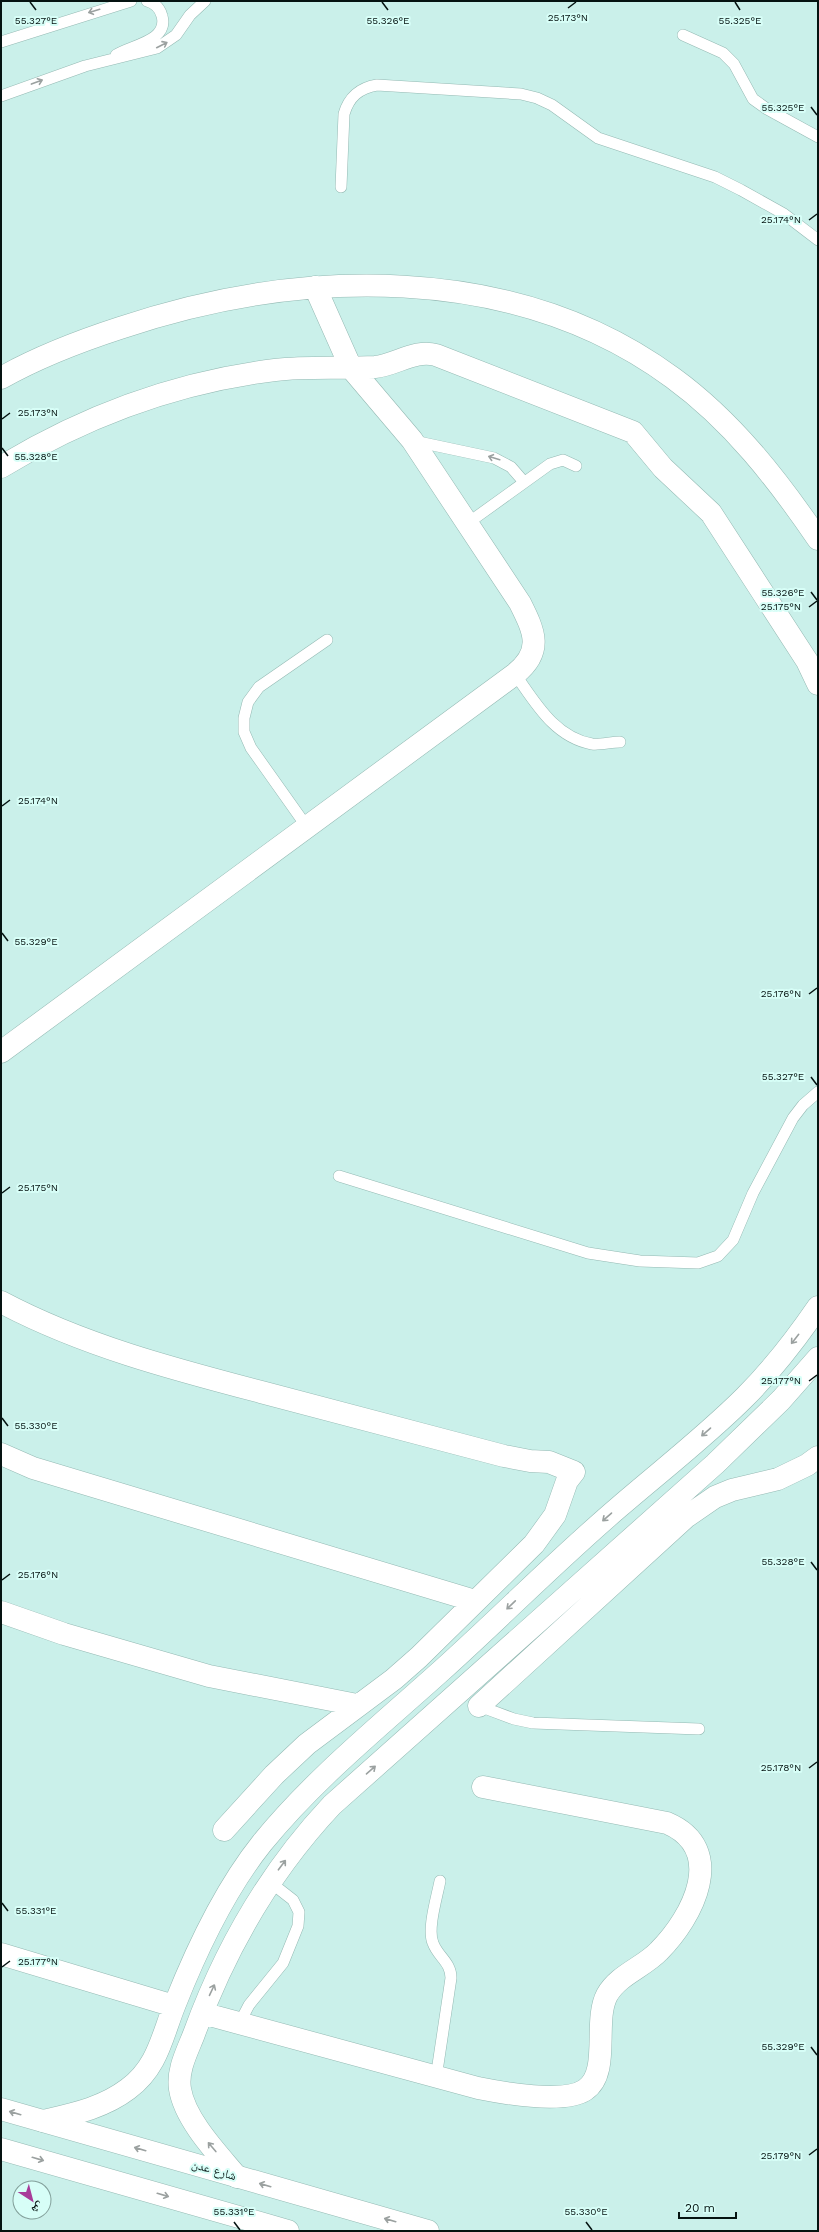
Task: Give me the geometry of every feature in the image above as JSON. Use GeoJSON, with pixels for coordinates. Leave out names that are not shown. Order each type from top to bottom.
{"type":"FeatureCollection","features":[{"type":"Feature","properties":{"kind":"street"},"geometry":{"type":"LineString","coordinates":[[1,378],[49,355],[141,321],[236,298],[315,287],[398,286],[474,294],[544,312],[611,339],[672,377],[724,421],[770,473],[818,539]]}},
{"type":"Feature","properties":{"kind":"street"},"geometry":{"type":"LineString","coordinates":[[1,1052],[514,674],[527,662],[531,654],[534,645],[532,628],[520,603],[412,440],[351,368],[315,287]]}},
{"type":"Feature","properties":{"kind":"street"},"geometry":{"type":"LineString","coordinates":[[1,468],[79,424],[106,413],[174,390],[208,381],[276,370],[306,367],[351,368],[384,366],[427,352],[450,359],[487,376],[633,432],[663,468],[711,513],[807,661],[818,684]]}},
{"type":"Feature","properties":{"kind":"street"},"geometry":{"type":"LineString","coordinates":[[1,1302],[36,1321],[119,1351],[194,1374],[504,1456],[530,1461],[549,1462],[574,1472],[567,1480],[554,1515],[546,1530],[419,1657],[394,1679],[357,1705],[307,1744],[274,1775],[224,1830]]}},
{"type":"Feature","properties":{"kind":"street"},"geometry":{"type":"LineString","coordinates":[[43,2121],[90,2110],[111,2100],[131,2087],[146,2070],[161,2047],[174,2006],[220,1907],[239,1875],[261,1844],[306,1792],[476,1639],[566,1553],[746,1396],[773,1367],[818,1307]]}},
{"type":"Feature","properties":{"kind":"street"},"geometry":{"type":"LineString","coordinates":[[237,2177],[208,2143],[188,2110],[180,2091],[179,2075],[202,2013],[239,1934],[270,1882],[311,1828],[332,1805],[744,1438],[781,1400],[818,1358]]}},
{"type":"Feature","properties":{"kind":"street"},"geometry":{"type":"LineString","coordinates":[[1,1454],[33,1468],[475,1601]]}},
{"type":"Feature","properties":{"kind":"street"},"geometry":{"type":"LineString","coordinates":[[479,1706],[686,1517],[715,1498],[732,1490],[778,1479],[800,1469],[818,1457]]}},
{"type":"Feature","properties":{"kind":"street"},"geometry":{"type":"LineString","coordinates":[[546,1530],[566,1553],[586,1580]]}},
{"type":"Feature","properties":{"kind":"street"},"geometry":{"type":"LineString","coordinates":[[1,1612],[64,1634],[209,1676],[357,1705]]}},
{"type":"Feature","properties":{"kind":"street"},"geometry":{"type":"LineString","coordinates":[[202,2013],[436,2078],[478,2088],[518,2095],[570,2095],[586,2089],[592,2084],[598,2070],[602,2015],[606,1996],[618,1981],[643,1964],[672,1936],[683,1919],[700,1879],[701,1859],[697,1850],[686,1834],[667,1823],[482,1787]]}},
{"type":"Feature","properties":{"kind":"street"},"geometry":{"type":"LineString","coordinates":[[1,1954],[174,2006]]}},
{"type":"Feature","properties":{"kind":"street","name":"شارع عدن"},"geometry":{"type":"LineString","coordinates":[[1,2109],[428,2231]]}},
{"type":"Feature","properties":{"kind":"street"},"geometry":{"type":"LineString","coordinates":[[1,2149],[288,2231]]}},
{"type":"Feature","properties":{"kind":"lane"},"geometry":{"type":"LineString","coordinates":[[1,42],[131,1]]}},
{"type":"Feature","properties":{"kind":"lane"},"geometry":{"type":"LineString","coordinates":[[107,61],[125,50],[152,40],[158,35],[162,24],[161,12],[156,6],[147,1]]}},
{"type":"Feature","properties":{"kind":"lane"},"geometry":{"type":"LineString","coordinates":[[1,96],[57,75],[146,51],[168,42],[205,1]]}},
{"type":"Feature","properties":{"kind":"lane"},"geometry":{"type":"LineString","coordinates":[[683,35],[723,53],[734,64],[753,99],[763,107],[818,137]]}},
{"type":"Feature","properties":{"kind":"lane"},"geometry":{"type":"LineString","coordinates":[[341,187],[344,114],[347,105],[359,91],[377,85],[522,94],[552,105],[586,132],[598,138],[715,177],[784,214],[818,240]]}},
{"type":"Feature","properties":{"kind":"lane"},"geometry":{"type":"LineString","coordinates":[[412,440],[494,458],[511,467],[524,482]]}},
{"type":"Feature","properties":{"kind":"lane"},"geometry":{"type":"LineString","coordinates":[[468,523],[557,460],[570,462],[576,466]]}},
{"type":"Feature","properties":{"kind":"lane"},"geometry":{"type":"LineString","coordinates":[[307,827],[251,748],[244,732],[244,718],[250,697],[259,687],[327,640]]}},
{"type":"Feature","properties":{"kind":"lane"},"geometry":{"type":"LineString","coordinates":[[514,674],[547,718],[563,732],[594,744],[620,742]]}},
{"type":"Feature","properties":{"kind":"lane"},"geometry":{"type":"LineString","coordinates":[[339,1176],[588,1253],[640,1261],[698,1263],[718,1256],[733,1240],[762,1175],[793,1118],[803,1105],[818,1092]]}},
{"type":"Feature","properties":{"kind":"lane"},"geometry":{"type":"LineString","coordinates":[[479,1706],[514,1719],[533,1723],[699,1729]]}},
{"type":"Feature","properties":{"kind":"lane"},"geometry":{"type":"LineString","coordinates":[[436,2078],[451,1978],[449,1965],[434,1946],[431,1936],[440,1881]]}},
{"type":"Feature","properties":{"kind":"lane"},"geometry":{"type":"LineString","coordinates":[[239,2024],[253,2000],[283,1963],[298,1926],[299,1912],[293,1900],[270,1882]]}}]}
